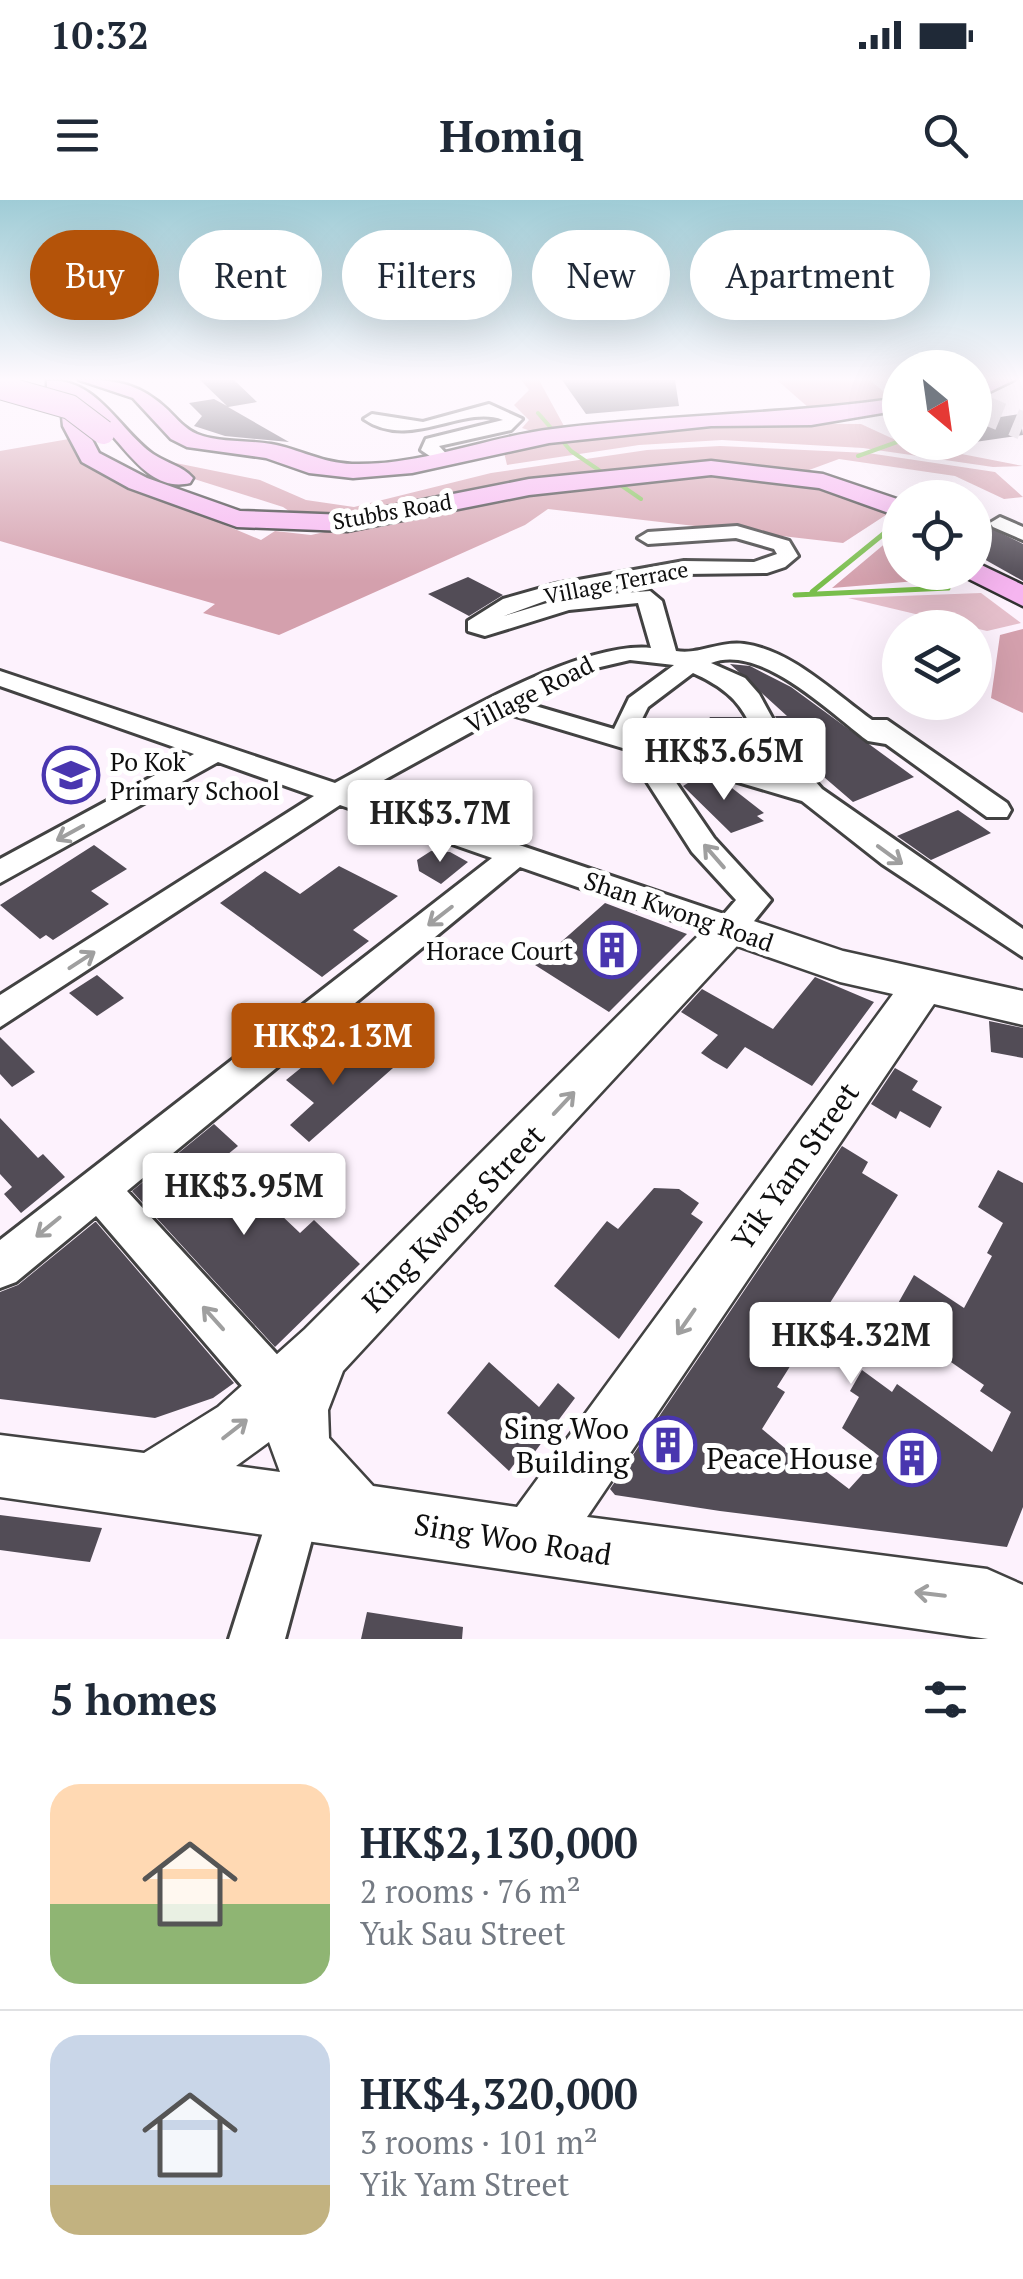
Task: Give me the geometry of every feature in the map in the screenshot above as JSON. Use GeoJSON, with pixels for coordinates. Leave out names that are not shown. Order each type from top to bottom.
{"type":"FeatureCollection","features":[{"type":"Feature","properties":{"kind":"main road","name":"Stubbs Road"},"geometry":{"type":"LineString","coordinates":[[86,447],[90,457],[117,474],[212,512],[280,521],[359,522],[496,492],[700,468],[764,471],[848,487],[882,501]]}},
{"type":"Feature","properties":{"kind":"main road"},"geometry":{"type":"LineString","coordinates":[[112,447],[131,468],[280,521]]}},
{"type":"Feature","properties":{"kind":"main road","name":"Stubbs Road"},"geometry":{"type":"LineString","coordinates":[[134,447],[160,470],[278,510],[280,521]]}},
{"type":"Feature","properties":{"kind":"main road","name":"Stubbs Road"},"geometry":{"type":"LineString","coordinates":[[236,447],[265,450],[309,466],[352,472],[443,460],[501,447]]}},
{"type":"Feature","properties":{"kind":"main road"},"geometry":{"type":"LineString","coordinates":[[992,580],[1023,597]]}},
{"type":"Feature","properties":{"kind":"street"},"geometry":{"type":"LineString","coordinates":[[430,447],[443,460]]}},
{"type":"Feature","properties":{"kind":"street"},"geometry":{"type":"LineString","coordinates":[[1000,523],[1023,534]]}},
{"type":"Feature","properties":{"kind":"street","name":"Village Terrace"},"geometry":{"type":"LineString","coordinates":[[648,538],[748,534],[776,541],[788,553],[787,559],[772,564],[683,569],[546,594],[476,624],[485,629],[566,604],[642,596],[651,600],[679,658]]}},
{"type":"Feature","properties":{"kind":"street","name":"Village Road"},"geometry":{"type":"LineString","coordinates":[[0,1013],[338,793],[598,657],[679,658],[720,651],[755,653],[877,735],[894,736]]}},
{"type":"Feature","properties":{"kind":"street"},"geometry":{"type":"LineString","coordinates":[[730,928],[754,900],[703,844],[626,724],[630,714],[679,658],[744,690],[774,748],[812,795],[893,858],[1023,946]]}},
{"type":"Feature","properties":{"kind":"street"},"geometry":{"type":"LineString","coordinates":[[804,674],[997,810]]}},
{"type":"Feature","properties":{"kind":"street","name":"Shan Kwong Road"},"geometry":{"type":"LineString","coordinates":[[0,678],[840,966],[1023,1008]]}},
{"type":"Feature","properties":{"kind":"street"},"geometry":{"type":"LineString","coordinates":[[505,705],[812,795]]}},
{"type":"Feature","properties":{"kind":"street"},"geometry":{"type":"LineString","coordinates":[[0,872],[217,752]]}},
{"type":"Feature","properties":{"kind":"street"},"geometry":{"type":"LineString","coordinates":[[0,1266],[516,855]]}},
{"type":"Feature","properties":{"kind":"street","name":"King Kwong Street"},"geometry":{"type":"LineString","coordinates":[[154,1483],[239,1428],[326,1349],[730,928]]}},
{"type":"Feature","properties":{"kind":"street","name":"Yik Yam Street"},"geometry":{"type":"LineString","coordinates":[[530,1544],[924,985]]}},
{"type":"Feature","properties":{"kind":"street"},"geometry":{"type":"LineString","coordinates":[[97,1188],[278,1391]]}},
{"type":"Feature","properties":{"kind":"street"},"geometry":{"type":"LineString","coordinates":[[326,1349],[298,1402],[298,1440],[309,1470],[358,1514]]}},
{"type":"Feature","properties":{"kind":"street","name":"Sing Woo Road"},"geometry":{"type":"LineString","coordinates":[[0,1466],[154,1483],[530,1544],[961,1598],[987,1603],[1023,1620]]}},
{"type":"Feature","properties":{"kind":"street"},"geometry":{"type":"LineString","coordinates":[[257,1639],[295,1506]]}},
{"type":"Feature","properties":{"kind":"shaded area"},"geometry":{"type":"Polygon","coordinates":[[[22,447],[76,447],[94,470],[261,540],[275,531],[311,535],[481,498],[721,470],[806,479],[882,510],[882,518],[843,543],[548,509],[525,525],[279,635],[203,613],[215,604],[0,541],[0,451],[22,447]]]}},
{"type":"Feature","properties":{"kind":"shaded area"},"geometry":{"type":"Polygon","coordinates":[[[625,447],[507,465],[503,448],[625,447]]]}},
{"type":"Feature","properties":{"kind":"shaded area"},"geometry":{"type":"Polygon","coordinates":[[[744,447],[868,453],[882,455],[882,460],[915,460],[995,472],[1023,497],[1004,499],[992,493],[992,480],[964,480],[839,459],[801,473],[719,466],[372,517],[304,521],[283,507],[191,478],[156,459],[260,480],[306,500],[354,507],[491,473],[647,450],[744,447]]]}},
{"type":"Feature","properties":{"kind":"shaded area"},"geometry":{"type":"Polygon","coordinates":[[[945,460],[992,460],[1023,466],[993,467],[945,460]]]}},
{"type":"Feature","properties":{"kind":"shaded area"},"geometry":{"type":"Polygon","coordinates":[[[882,546],[882,584],[832,588],[882,546]]]}},
{"type":"Feature","properties":{"kind":"shaded area"},"geometry":{"type":"Polygon","coordinates":[[[981,593],[1021,623],[992,630],[992,610],[899,610],[848,598],[981,593]]]}},
{"type":"Feature","properties":{"kind":"shaded area"},"geometry":{"type":"Polygon","coordinates":[[[1023,629],[1023,713],[992,698],[1000,635],[1023,629]]]}},
{"type":"Feature","properties":{"kind":"building"},"geometry":{"type":"Polygon","coordinates":[[[992,528],[1023,544],[1023,581],[992,564],[992,528]]]}},
{"type":"Feature","properties":{"kind":"building"},"geometry":{"type":"Polygon","coordinates":[[[468,577],[503,595],[469,616],[428,594],[468,577]]]}},
{"type":"Feature","properties":{"kind":"building"},"geometry":{"type":"Polygon","coordinates":[[[730,664],[750,666],[791,687],[914,777],[853,802],[796,753],[775,716],[787,716],[730,664]]]}},
{"type":"Feature","properties":{"kind":"building"},"geometry":{"type":"Polygon","coordinates":[[[710,717],[742,717],[759,749],[762,767],[690,747],[710,717]]]}},
{"type":"Feature","properties":{"kind":"building"},"geometry":{"type":"Polygon","coordinates":[[[701,775],[723,781],[764,813],[757,816],[764,821],[731,833],[683,786],[701,775]]]}},
{"type":"Feature","properties":{"kind":"building"},"geometry":{"type":"Polygon","coordinates":[[[958,810],[991,833],[931,860],[897,836],[958,810]]]}},
{"type":"Feature","properties":{"kind":"building"},"geometry":{"type":"Polygon","coordinates":[[[94,845],[127,869],[91,891],[109,904],[53,940],[46,935],[40,939],[0,905],[94,845]]]}},
{"type":"Feature","properties":{"kind":"building"},"geometry":{"type":"Polygon","coordinates":[[[431,851],[450,852],[468,862],[441,884],[419,871],[417,860],[431,851]]]}},
{"type":"Feature","properties":{"kind":"building"},"geometry":{"type":"Polygon","coordinates":[[[339,866],[398,896],[353,930],[369,941],[322,977],[220,903],[265,871],[300,894],[339,866]]]}},
{"type":"Feature","properties":{"kind":"building","name":"Horace Court"},"geometry":{"type":"Polygon","coordinates":[[[605,903],[687,934],[609,1012],[535,965],[605,903]]]}},
{"type":"Feature","properties":{"kind":"building"},"geometry":{"type":"Polygon","coordinates":[[[97,975],[124,998],[97,1016],[69,993],[97,975]]]}},
{"type":"Feature","properties":{"kind":"building"},"geometry":{"type":"Polygon","coordinates":[[[815,977],[874,1002],[812,1086],[745,1047],[727,1069],[701,1053],[718,1035],[681,1012],[702,989],[773,1029],[815,977]]]}},
{"type":"Feature","properties":{"kind":"building"},"geometry":{"type":"Polygon","coordinates":[[[989,1021],[1023,1028],[1023,1058],[991,1052],[989,1021]]]}},
{"type":"Feature","properties":{"kind":"building"},"geometry":{"type":"Polygon","coordinates":[[[0,1037],[35,1072],[12,1087],[0,1074],[0,1037]]]}},
{"type":"Feature","properties":{"kind":"building"},"geometry":{"type":"Polygon","coordinates":[[[328,1046],[356,1068],[374,1052],[393,1068],[309,1142],[290,1125],[314,1103],[286,1080],[328,1046]]]}},
{"type":"Feature","properties":{"kind":"building"},"geometry":{"type":"Polygon","coordinates":[[[895,1068],[918,1081],[912,1090],[942,1107],[930,1128],[900,1111],[896,1119],[871,1104],[895,1068]]]}},
{"type":"Feature","properties":{"kind":"building"},"geometry":{"type":"Polygon","coordinates":[[[0,1118],[38,1158],[43,1154],[65,1177],[21,1213],[4,1194],[12,1187],[0,1174],[0,1118]]]}},
{"type":"Feature","properties":{"kind":"building"},"geometry":{"type":"Polygon","coordinates":[[[214,1124],[238,1146],[222,1159],[300,1233],[314,1220],[360,1264],[275,1347],[132,1191],[214,1124]]]}},
{"type":"Feature","properties":{"kind":"building"},"geometry":{"type":"Polygon","coordinates":[[[842,1146],[868,1162],[862,1173],[898,1195],[777,1387],[785,1392],[762,1429],[798,1459],[802,1453],[849,1489],[879,1456],[842,1428],[859,1397],[850,1391],[862,1370],[892,1392],[897,1384],[992,1452],[1011,1412],[980,1391],[984,1385],[938,1353],[934,1359],[883,1330],[914,1275],[964,1308],[992,1256],[987,1253],[1003,1223],[978,1207],[998,1170],[1023,1183],[1023,1507],[1007,1547],[720,1511],[615,1495],[610,1489],[842,1146]]]}},
{"type":"Feature","properties":{"kind":"building"},"geometry":{"type":"Polygon","coordinates":[[[654,1188],[679,1189],[699,1203],[691,1214],[703,1222],[619,1339],[554,1286],[607,1221],[618,1229],[654,1188]]]}},
{"type":"Feature","properties":{"kind":"building"},"geometry":{"type":"Polygon","coordinates":[[[96,1222],[234,1383],[213,1398],[155,1418],[0,1399],[0,1292],[18,1285],[96,1222]]]}},
{"type":"Feature","properties":{"kind":"building"},"geometry":{"type":"Polygon","coordinates":[[[489,1362],[539,1407],[558,1383],[575,1398],[534,1453],[527,1447],[509,1471],[447,1413],[489,1362]]]}},
{"type":"Feature","properties":{"kind":"building"},"geometry":{"type":"Polygon","coordinates":[[[0,1515],[102,1528],[90,1562],[66,1559],[0,1550],[0,1515]]]}},
{"type":"Feature","properties":{"kind":"building"},"geometry":{"type":"Polygon","coordinates":[[[367,1612],[463,1627],[462,1639],[361,1639],[367,1612]]]}},
{"type":"Feature","properties":{"kind":"waterway"},"geometry":{"type":"LineString","coordinates":[[568,447],[641,499]]}},
{"type":"Feature","properties":{"kind":"waterway"},"geometry":{"type":"LineString","coordinates":[[858,456],[882,447]]}},
{"type":"Feature","properties":{"kind":"waterway"},"geometry":{"type":"LineString","coordinates":[[812,592],[882,535]]}},
{"type":"Feature","properties":{"kind":"waterway"},"geometry":{"type":"LineString","coordinates":[[795,595],[904,590]]}},
{"type":"Feature","properties":{"kind":"place","name":"Po Kok Primary School"},"geometry":{"type":"Point","coordinates":[71,775]}},
{"type":"Feature","properties":{"kind":"place","name":"Horace Court"},"geometry":{"type":"Point","coordinates":[612,950]}},
{"type":"Feature","properties":{"kind":"place","name":"Sing Woo Building"},"geometry":{"type":"Point","coordinates":[668,1445]}},
{"type":"Feature","properties":{"kind":"place","name":"Peace House"},"geometry":{"type":"Point","coordinates":[912,1458]}}]}
